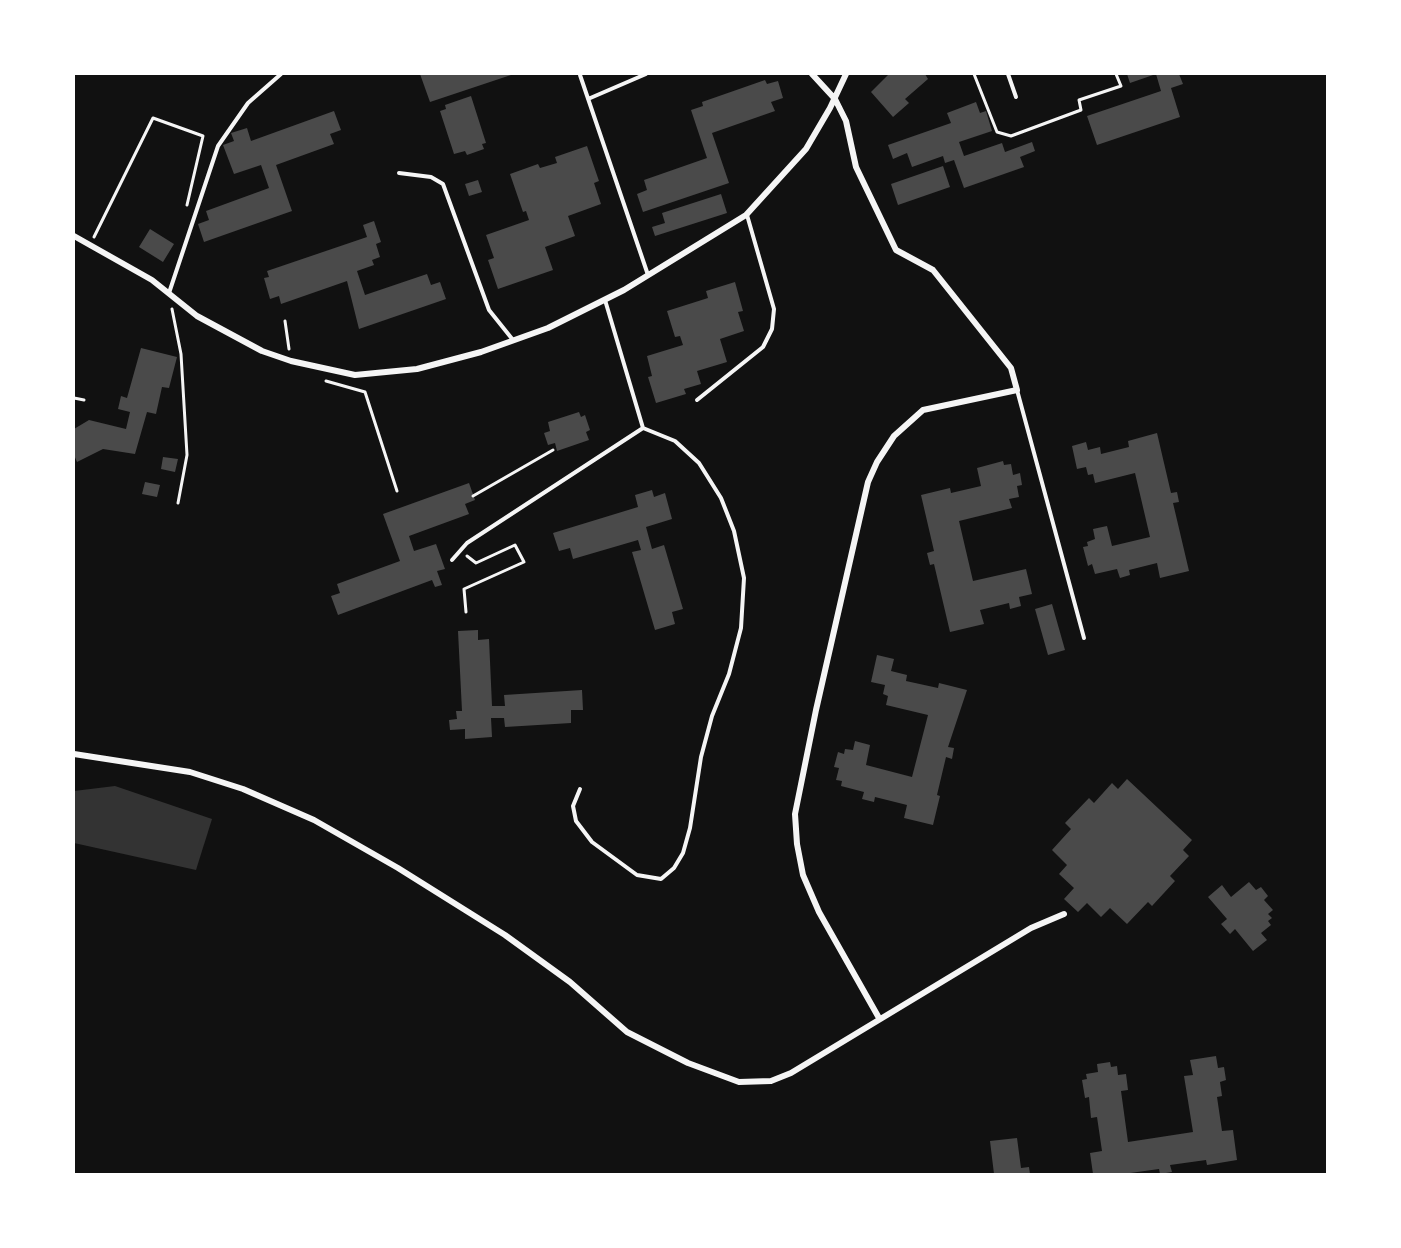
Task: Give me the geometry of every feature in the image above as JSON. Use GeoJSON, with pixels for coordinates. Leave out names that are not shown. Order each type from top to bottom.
{"type":"FeatureCollection","features":[{"type":"Feature","properties":{"kind":"street"},"geometry":{"type":"LineString","coordinates":[[812,74],[835,99],[846,121],[856,167],[896,250],[933,270],[1011,368],[1017,390],[923,410],[894,436],[877,462],[868,482],[816,710],[795,814],[797,844],[803,875],[819,912],[879,1018]]}},
{"type":"Feature","properties":{"kind":"street"},"geometry":{"type":"LineString","coordinates":[[74,236],[152,280],[196,316],[262,351],[291,361],[355,375],[417,369],[548,328],[649,276],[747,215],[806,148],[835,99],[846,74]]}},
{"type":"Feature","properties":{"kind":"street"},"geometry":{"type":"LineString","coordinates":[[74,754],[190,772],[243,789],[314,820],[505,935],[570,982],[627,1032],[688,1063],[739,1082],[771,1081],[791,1073],[1031,928],[1064,914]]}},
{"type":"Feature","properties":{"kind":"lane"},"geometry":{"type":"LineString","coordinates":[[169,294],[218,146],[248,103],[281,74]]}},
{"type":"Feature","properties":{"kind":"lane"},"geometry":{"type":"LineString","coordinates":[[588,99],[646,74]]}},
{"type":"Feature","properties":{"kind":"lane"},"geometry":{"type":"LineString","coordinates":[[1008,74],[1016,97]]}},
{"type":"Feature","properties":{"kind":"lane"},"geometry":{"type":"LineString","coordinates":[[580,75],[649,276]]}},
{"type":"Feature","properties":{"kind":"lane"},"geometry":{"type":"LineString","coordinates":[[399,173],[431,177],[443,184],[489,310],[513,340]]}},
{"type":"Feature","properties":{"kind":"lane"},"geometry":{"type":"LineString","coordinates":[[697,400],[764,347],[772,329],[774,309],[747,215]]}},
{"type":"Feature","properties":{"kind":"lane"},"geometry":{"type":"LineString","coordinates":[[605,300],[643,428]]}},
{"type":"Feature","properties":{"kind":"lane"},"geometry":{"type":"LineString","coordinates":[[1017,390],[1084,638]]}},
{"type":"Feature","properties":{"kind":"lane"},"geometry":{"type":"LineString","coordinates":[[452,560],[467,543],[643,428]]}},
{"type":"Feature","properties":{"kind":"lane"},"geometry":{"type":"LineString","coordinates":[[580,789],[573,806],[576,821],[592,842],[637,875],[661,879],[674,868],[683,853],[690,828],[700,757],[712,716],[729,674],[741,628],[744,578],[734,531],[721,498],[699,463],[675,441],[643,428]]}},
{"type":"Feature","properties":{"kind":"path"},"geometry":{"type":"LineString","coordinates":[[974,74],[997,132],[1011,136],[1081,110],[1079,100],[1121,86],[1116,74]]}},
{"type":"Feature","properties":{"kind":"path"},"geometry":{"type":"LineString","coordinates":[[90,246],[153,118],[203,136],[185,213]]}},
{"type":"Feature","properties":{"kind":"path"},"geometry":{"type":"LineString","coordinates":[[169,294],[181,354],[187,455],[178,503]]}},
{"type":"Feature","properties":{"kind":"path"},"geometry":{"type":"LineString","coordinates":[[365,392],[397,491]]}},
{"type":"Feature","properties":{"kind":"path"},"geometry":{"type":"LineString","coordinates":[[74,398],[84,400]]}},
{"type":"Feature","properties":{"kind":"path"},"geometry":{"type":"LineString","coordinates":[[473,496],[553,450]]}},
{"type":"Feature","properties":{"kind":"path"},"geometry":{"type":"LineString","coordinates":[[460,550],[476,563],[515,545],[524,562],[464,589],[466,612]]}},
{"type":"Feature","properties":{"kind":"shaded area"},"geometry":{"type":"Polygon","coordinates":[[[115,786],[212,819],[196,870],[74,843],[74,791],[115,786]]]}},
{"type":"Feature","properties":{"kind":"building"},"geometry":{"type":"Polygon","coordinates":[[[420,74],[514,74],[430,102],[420,74]]]}},
{"type":"Feature","properties":{"kind":"building"},"geometry":{"type":"Polygon","coordinates":[[[889,74],[925,74],[928,79],[905,99],[909,103],[893,117],[871,92],[889,74]]]}},
{"type":"Feature","properties":{"kind":"building"},"geometry":{"type":"Polygon","coordinates":[[[1127,74],[1156,74],[1130,83],[1127,74]]]}},
{"type":"Feature","properties":{"kind":"building"},"geometry":{"type":"Polygon","coordinates":[[[1156,74],[1179,74],[1183,84],[1171,88],[1180,117],[1097,145],[1087,116],[1161,91],[1156,74]]]}},
{"type":"Feature","properties":{"kind":"building"},"geometry":{"type":"Polygon","coordinates":[[[765,80],[767,84],[778,81],[783,98],[771,102],[775,111],[712,133],[729,183],[643,212],[637,194],[647,190],[644,180],[707,158],[691,110],[703,106],[702,102],[765,80]]]}},
{"type":"Feature","properties":{"kind":"building"},"geometry":{"type":"Polygon","coordinates":[[[471,96],[486,143],[482,144],[484,149],[467,155],[465,151],[454,154],[440,111],[446,109],[445,105],[471,96]]]}},
{"type":"Feature","properties":{"kind":"building"},"geometry":{"type":"Polygon","coordinates":[[[976,102],[980,113],[986,111],[992,131],[959,142],[964,156],[1002,143],[1005,152],[1032,142],[1035,151],[1020,157],[1024,167],[964,188],[954,160],[945,163],[943,156],[912,167],[907,153],[893,159],[888,145],[951,123],[947,113],[976,102]]]}},
{"type":"Feature","properties":{"kind":"building"},"geometry":{"type":"Polygon","coordinates":[[[334,111],[341,130],[330,134],[334,144],[276,165],[292,211],[204,242],[198,224],[209,220],[206,211],[269,188],[261,165],[234,174],[223,145],[234,141],[231,133],[247,128],[251,141],[334,111]]]}},
{"type":"Feature","properties":{"kind":"building"},"geometry":{"type":"Polygon","coordinates":[[[587,146],[599,181],[594,183],[601,204],[568,216],[575,236],[545,247],[553,270],[498,289],[488,260],[494,258],[486,235],[529,220],[526,211],[523,212],[510,174],[538,164],[540,168],[557,163],[555,157],[587,146]]]}},
{"type":"Feature","properties":{"kind":"building"},"geometry":{"type":"Polygon","coordinates":[[[943,166],[950,187],[898,205],[891,184],[943,166]]]}},
{"type":"Feature","properties":{"kind":"building"},"geometry":{"type":"Polygon","coordinates":[[[478,180],[482,192],[469,196],[465,184],[478,180]]]}},
{"type":"Feature","properties":{"kind":"building"},"geometry":{"type":"Polygon","coordinates":[[[721,194],[727,213],[655,236],[652,227],[665,223],[662,213],[721,194]]]}},
{"type":"Feature","properties":{"kind":"building"},"geometry":{"type":"Polygon","coordinates":[[[374,221],[381,242],[376,244],[380,257],[372,260],[374,265],[357,271],[365,295],[427,274],[431,285],[440,282],[446,299],[359,329],[347,281],[281,304],[279,296],[270,299],[264,278],[269,277],[267,271],[367,237],[363,225],[374,221]]]}},
{"type":"Feature","properties":{"kind":"building"},"geometry":{"type":"Polygon","coordinates":[[[150,229],[174,244],[163,262],[139,247],[150,229]]]}},
{"type":"Feature","properties":{"kind":"building"},"geometry":{"type":"Polygon","coordinates":[[[735,282],[743,311],[738,312],[744,331],[720,339],[727,362],[697,371],[701,384],[684,389],[686,394],[656,403],[648,377],[652,376],[647,356],[683,345],[680,336],[675,337],[667,311],[708,298],[706,291],[735,282]]]}},
{"type":"Feature","properties":{"kind":"building"},"geometry":{"type":"Polygon","coordinates":[[[141,348],[177,357],[169,388],[162,387],[156,414],[147,412],[135,454],[103,449],[77,462],[74,455],[74,429],[89,420],[126,429],[130,412],[118,409],[121,396],[127,398],[141,348]]]}},
{"type":"Feature","properties":{"kind":"building"},"geometry":{"type":"Polygon","coordinates":[[[579,412],[581,417],[585,415],[590,430],[586,432],[589,440],[557,451],[555,443],[548,445],[544,433],[550,431],[548,422],[579,412]]]}},
{"type":"Feature","properties":{"kind":"building"},"geometry":{"type":"Polygon","coordinates":[[[1157,433],[1171,493],[1177,492],[1179,502],[1173,503],[1189,571],[1160,578],[1157,563],[1129,570],[1130,575],[1120,578],[1117,569],[1095,574],[1092,564],[1088,566],[1083,547],[1088,546],[1087,542],[1095,539],[1093,529],[1107,526],[1112,546],[1150,537],[1135,473],[1095,483],[1093,474],[1088,475],[1086,467],[1077,469],[1072,446],[1086,442],[1088,450],[1100,447],[1101,454],[1129,447],[1128,441],[1157,433]]]}},
{"type":"Feature","properties":{"kind":"building"},"geometry":{"type":"Polygon","coordinates":[[[163,457],[178,459],[175,472],[161,469],[163,457]]]}},
{"type":"Feature","properties":{"kind":"building"},"geometry":{"type":"Polygon","coordinates":[[[1003,461],[1004,465],[1011,464],[1013,475],[1020,473],[1022,485],[1017,486],[1019,497],[1009,499],[1012,508],[959,521],[973,581],[1026,569],[1032,594],[1019,597],[1021,606],[1010,609],[1009,603],[980,610],[984,624],[950,632],[934,564],[930,565],[927,553],[934,551],[921,495],[950,488],[951,493],[981,486],[977,468],[1003,461]]]}},
{"type":"Feature","properties":{"kind":"building"},"geometry":{"type":"Polygon","coordinates":[[[145,482],[160,485],[157,497],[142,494],[145,482]]]}},
{"type":"Feature","properties":{"kind":"building"},"geometry":{"type":"Polygon","coordinates":[[[469,483],[475,500],[465,504],[469,514],[409,536],[414,551],[436,544],[445,569],[437,571],[442,585],[435,587],[432,580],[338,615],[331,596],[340,593],[337,584],[400,561],[383,514],[469,483]]]}},
{"type":"Feature","properties":{"kind":"building"},"geometry":{"type":"Polygon","coordinates":[[[652,490],[654,497],[665,493],[672,519],[646,527],[652,549],[664,545],[683,609],[672,612],[675,624],[655,630],[632,552],[641,550],[638,540],[573,559],[570,548],[559,551],[553,533],[638,507],[635,495],[652,490]]]}},
{"type":"Feature","properties":{"kind":"building"},"geometry":{"type":"Polygon","coordinates":[[[1052,604],[1065,650],[1048,655],[1035,609],[1052,604]]]}},
{"type":"Feature","properties":{"kind":"building"},"geometry":{"type":"Polygon","coordinates":[[[478,630],[478,640],[489,639],[492,706],[505,706],[504,695],[582,690],[583,710],[571,710],[571,723],[505,727],[504,718],[491,718],[492,737],[465,739],[465,729],[450,730],[449,720],[457,719],[456,711],[462,711],[458,631],[478,630]]]}},
{"type":"Feature","properties":{"kind":"building"},"geometry":{"type":"Polygon","coordinates":[[[877,655],[894,659],[891,671],[907,675],[906,681],[938,688],[939,683],[967,690],[948,747],[954,748],[952,759],[946,757],[933,825],[904,818],[907,805],[875,797],[874,802],[862,799],[864,792],[841,786],[842,781],[836,780],[839,768],[834,767],[838,752],[844,754],[845,749],[853,750],[855,741],[870,745],[866,765],[912,777],[928,715],[886,705],[888,696],[883,694],[885,685],[871,682],[877,655]]]}},
{"type":"Feature","properties":{"kind":"building"},"geometry":{"type":"Polygon","coordinates":[[[1127,779],[1192,840],[1183,850],[1189,856],[1170,876],[1175,881],[1152,906],[1148,902],[1127,924],[1110,908],[1101,917],[1087,903],[1078,912],[1064,899],[1074,888],[1059,874],[1067,865],[1052,850],[1071,829],[1065,823],[1089,798],[1094,803],[1112,783],[1118,789],[1127,779]]]}},
{"type":"Feature","properties":{"kind":"building"},"geometry":{"type":"Polygon","coordinates":[[[1249,882],[1256,890],[1261,887],[1268,896],[1264,900],[1273,910],[1268,914],[1272,918],[1268,921],[1271,925],[1261,933],[1267,940],[1253,951],[1235,929],[1230,934],[1221,924],[1227,919],[1208,897],[1222,885],[1231,897],[1249,882]]]}},
{"type":"Feature","properties":{"kind":"building"},"geometry":{"type":"Polygon","coordinates":[[[1216,1056],[1218,1068],[1224,1067],[1226,1080],[1220,1082],[1222,1096],[1217,1097],[1222,1131],[1233,1130],[1237,1160],[1207,1165],[1206,1160],[1170,1165],[1172,1172],[1160,1174],[1159,1169],[1123,1174],[1093,1174],[1090,1153],[1102,1151],[1097,1117],[1091,1118],[1089,1097],[1085,1098],[1082,1080],[1087,1079],[1086,1074],[1098,1072],[1097,1064],[1110,1062],[1111,1067],[1117,1066],[1118,1075],[1126,1074],[1128,1090],[1121,1091],[1128,1142],[1193,1132],[1184,1076],[1193,1075],[1190,1060],[1216,1056]]]}},
{"type":"Feature","properties":{"kind":"building"},"geometry":{"type":"Polygon","coordinates":[[[1017,1138],[1021,1168],[1029,1167],[1030,1174],[994,1174],[990,1141],[1017,1138]]]}}]}
